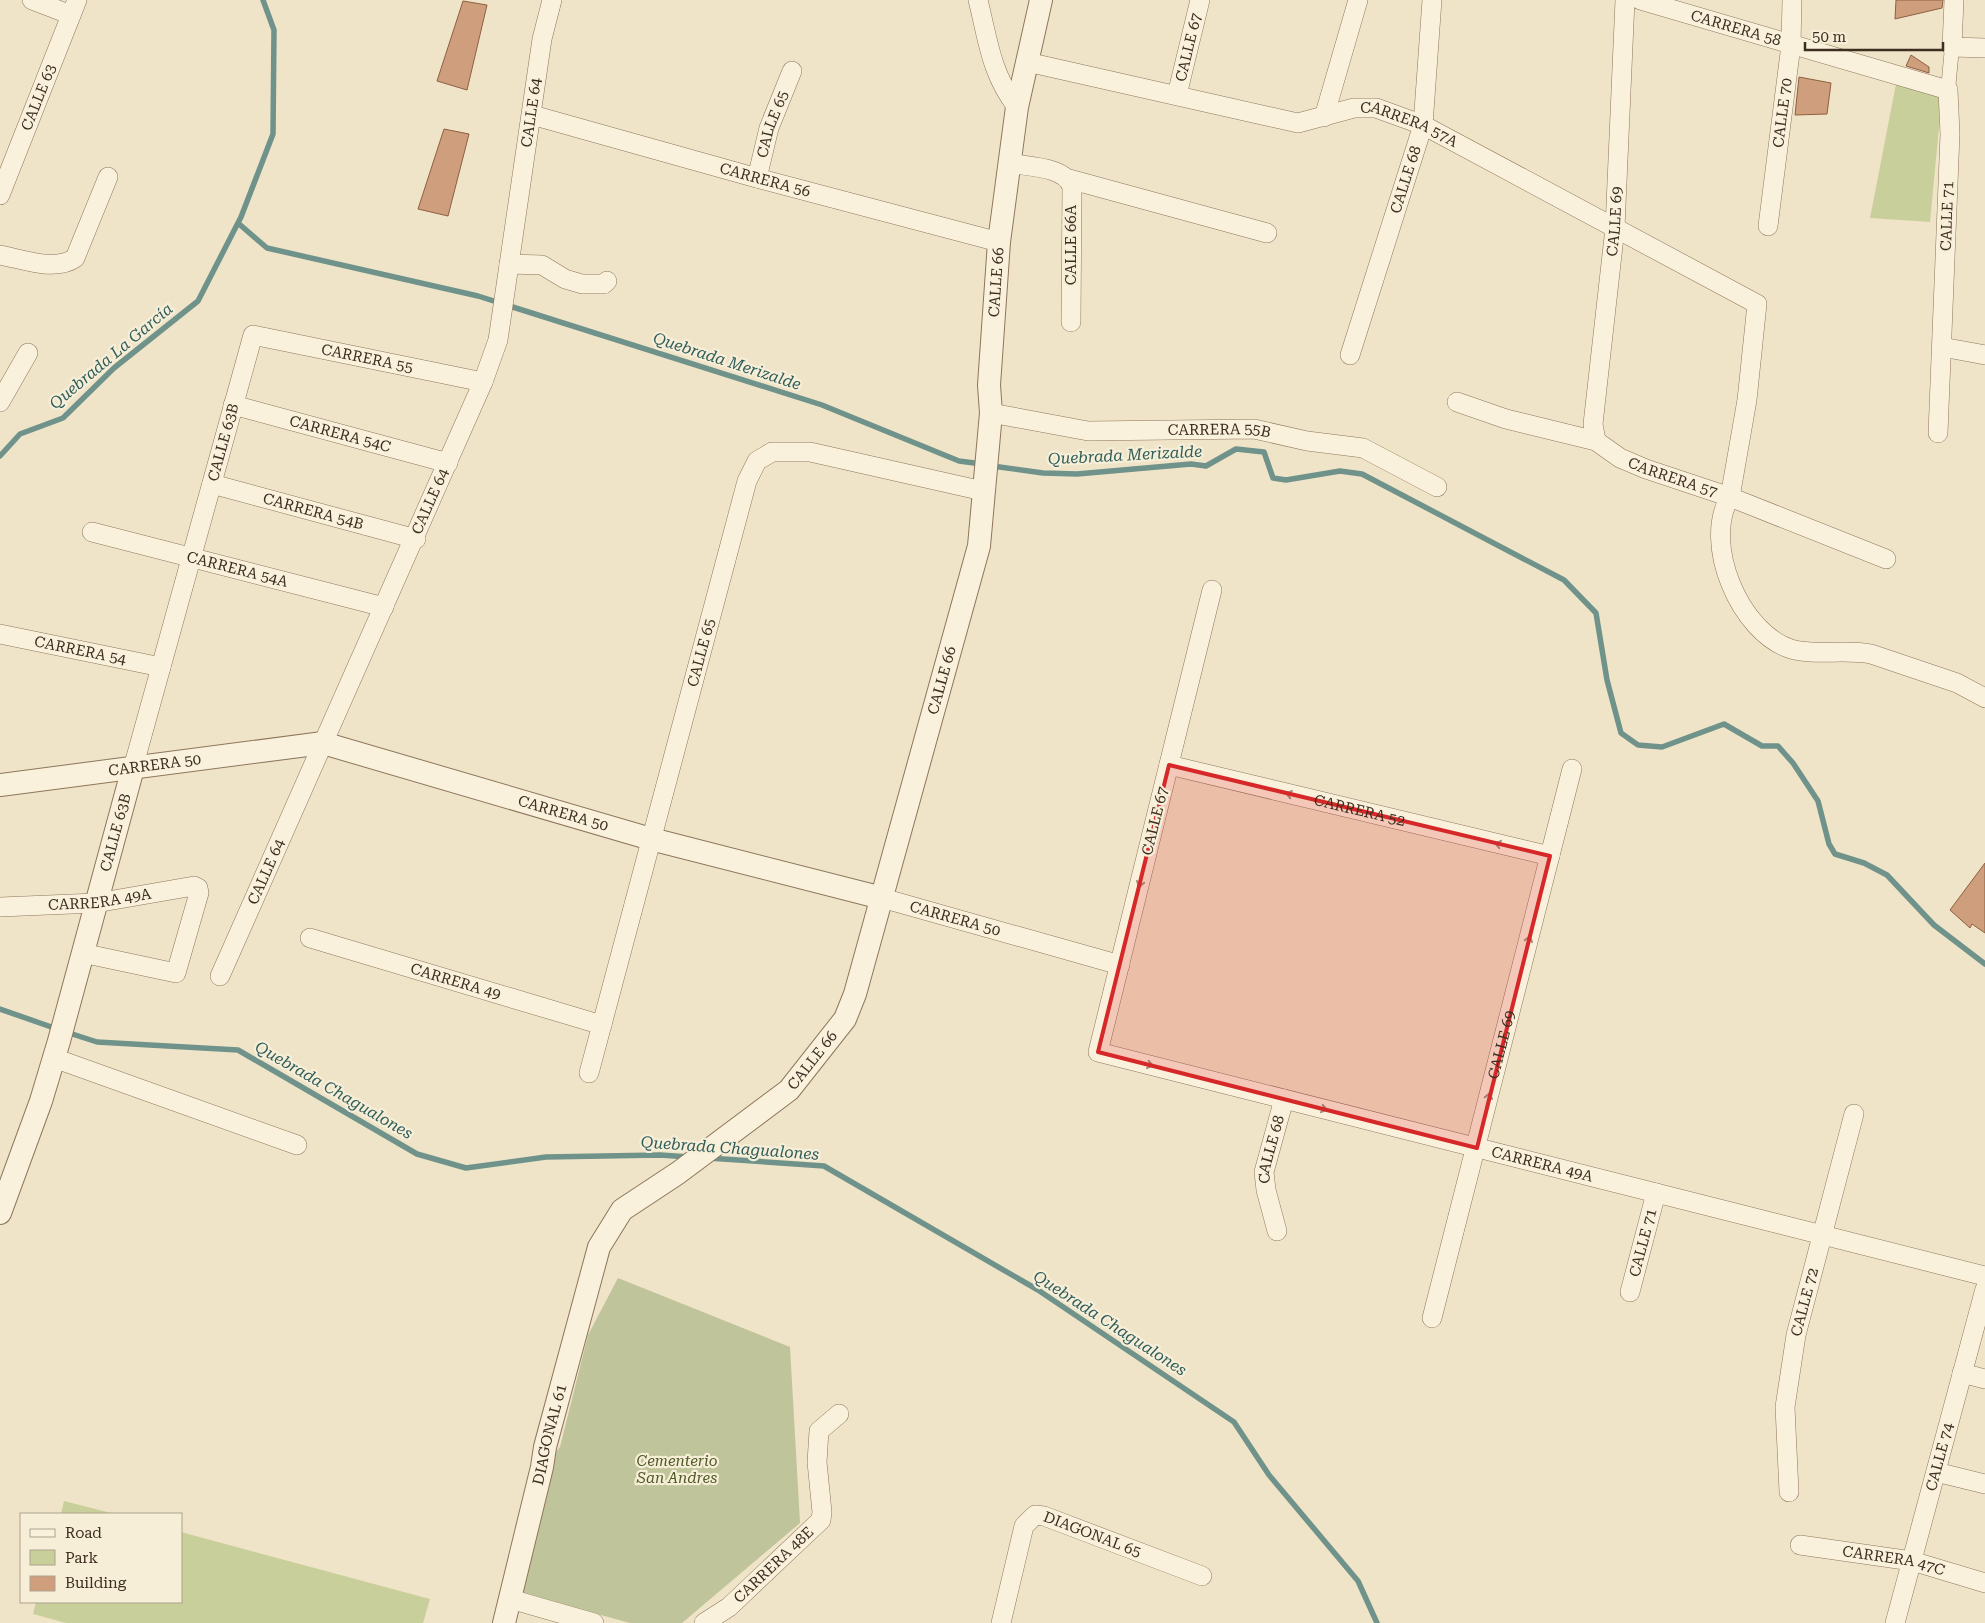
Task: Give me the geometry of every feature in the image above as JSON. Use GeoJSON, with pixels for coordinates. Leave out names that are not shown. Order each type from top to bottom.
{"type":"FeatureCollection","features":[{"type":"Feature","properties":{"kind":"street"},"geometry":{"type":"LineString","coordinates":[[32,0],[74,8]]}},
{"type":"Feature","properties":{"kind":"street","name":"CALLE 64"},"geometry":{"type":"LineString","coordinates":[[220,976],[322,743],[416,539],[484,382],[498,340],[542,39],[552,0]]}},
{"type":"Feature","properties":{"kind":"street"},"geometry":{"type":"LineString","coordinates":[[978,0],[992,60],[1003,88],[1017,107]]}},
{"type":"Feature","properties":{"kind":"street","name":"CALLE 66"},"geometry":{"type":"LineString","coordinates":[[599,1247],[622,1210],[678,1173],[789,1090],[845,1019],[855,994],[979,546],[991,413],[989,385],[999,242],[1017,107],[1041,0]]}},
{"type":"Feature","properties":{"kind":"street","name":"CALLE 67"},"geometry":{"type":"LineString","coordinates":[[1177,95],[1200,0]]}},
{"type":"Feature","properties":{"kind":"street"},"geometry":{"type":"LineString","coordinates":[[1324,117],[1358,0]]}},
{"type":"Feature","properties":{"kind":"street","name":"CALLE 68"},"geometry":{"type":"LineString","coordinates":[[1350,355],[1423,125],[1432,0]]}},
{"type":"Feature","properties":{"kind":"street","name":"CALLE 69"},"geometry":{"type":"LineString","coordinates":[[1596,441],[1593,424],[1615,228],[1626,0]]}},
{"type":"Feature","properties":{"kind":"street","name":"CARRERA 58"},"geometry":{"type":"LineString","coordinates":[[1640,0],[1948,90]]}},
{"type":"Feature","properties":{"kind":"street","name":"CALLE 70"},"geometry":{"type":"LineString","coordinates":[[1768,226],[1791,45],[1792,0]]}},
{"type":"Feature","properties":{"kind":"street","name":"CALLE 71"},"geometry":{"type":"LineString","coordinates":[[1938,433],[1950,134],[1948,90],[1954,0]]}},
{"type":"Feature","properties":{"kind":"street","name":"CALLE 63"},"geometry":{"type":"LineString","coordinates":[[0,195],[74,8]]}},
{"type":"Feature","properties":{"kind":"street"},"geometry":{"type":"LineString","coordinates":[[1952,47],[1985,48]]}},
{"type":"Feature","properties":{"kind":"street","name":"CARRERA 57A"},"geometry":{"type":"LineString","coordinates":[[1027,62],[1298,122],[1354,108],[1376,108],[1423,125],[1757,304],[1747,400],[1730,497]]}},
{"type":"Feature","properties":{"kind":"street","name":"CALLE 65"},"geometry":{"type":"LineString","coordinates":[[757,178],[769,128],[792,71]]}},
{"type":"Feature","properties":{"kind":"street","name":"CARRERA 56"},"geometry":{"type":"LineString","coordinates":[[532,115],[757,178],[999,242]]}},
{"type":"Feature","properties":{"kind":"street"},"geometry":{"type":"LineString","coordinates":[[1009,163],[1065,176],[1267,233]]}},
{"type":"Feature","properties":{"kind":"street","name":"CALLE 66A"},"geometry":{"type":"LineString","coordinates":[[1065,176],[1072,187],[1071,322]]}},
{"type":"Feature","properties":{"kind":"street"},"geometry":{"type":"LineString","coordinates":[[0,255],[56,264],[67,263],[75,258],[108,177]]}},
{"type":"Feature","properties":{"kind":"street"},"geometry":{"type":"LineString","coordinates":[[509,264],[542,264],[565,279],[582,284],[604,284],[607,281]]}},
{"type":"Feature","properties":{"kind":"street","name":"CARRERA 55"},"geometry":{"type":"LineString","coordinates":[[253,335],[484,382]]}},
{"type":"Feature","properties":{"kind":"street","name":"CALLE 63B"},"geometry":{"type":"LineString","coordinates":[[0,1213],[57,1050],[64,1018],[253,335]]}},
{"type":"Feature","properties":{"kind":"street"},"geometry":{"type":"LineString","coordinates":[[1942,347],[1985,355]]}},
{"type":"Feature","properties":{"kind":"street"},"geometry":{"type":"LineString","coordinates":[[0,402],[28,353]]}},
{"type":"Feature","properties":{"kind":"street","name":"CARRERA 57"},"geometry":{"type":"LineString","coordinates":[[1457,402],[1506,419],[1596,441],[1620,458],[1646,469],[1730,497],[1886,559]]}},
{"type":"Feature","properties":{"kind":"street","name":"CARRERA 54C"},"geometry":{"type":"LineString","coordinates":[[233,405],[448,463]]}},
{"type":"Feature","properties":{"kind":"street","name":"CARRERA 55B"},"geometry":{"type":"LineString","coordinates":[[991,413],[1088,430],[1254,429],[1306,441],[1363,448],[1437,488]]}},
{"type":"Feature","properties":{"kind":"street","name":"CALLE 65"},"geometry":{"type":"LineString","coordinates":[[589,1073],[747,481],[757,460],[772,452],[810,452],[983,490]]}},
{"type":"Feature","properties":{"kind":"street","name":"CARRERA 54B"},"geometry":{"type":"LineString","coordinates":[[212,484],[416,539]]}},
{"type":"Feature","properties":{"kind":"street"},"geometry":{"type":"LineString","coordinates":[[1730,497],[1724,507],[1720,542],[1730,580],[1744,611],[1760,630],[1771,639],[1793,650],[1858,651],[1871,654],[1957,683],[1985,698]]}},
{"type":"Feature","properties":{"kind":"street","name":"CARRERA 54A"},"geometry":{"type":"LineString","coordinates":[[92,532],[384,607]]}},
{"type":"Feature","properties":{"kind":"street","name":"CALLE 67"},"geometry":{"type":"LineString","coordinates":[[1098,1052],[1212,590]]}},
{"type":"Feature","properties":{"kind":"street","name":"CARRERA 54"},"geometry":{"type":"LineString","coordinates":[[0,634],[161,667]]}},
{"type":"Feature","properties":{"kind":"street","name":"CARRERA 50"},"geometry":{"type":"LineString","coordinates":[[0,785],[322,743],[652,839],[882,898],[1120,965]]}},
{"type":"Feature","properties":{"kind":"street","name":"CARRERA 52"},"geometry":{"type":"LineString","coordinates":[[1169,765],[1550,856]]}},
{"type":"Feature","properties":{"kind":"street","name":"CALLE 69"},"geometry":{"type":"LineString","coordinates":[[1432,1318],[1477,1148],[1500,1048],[1572,769]]}},
{"type":"Feature","properties":{"kind":"street","name":"CARRERA 49A"},"geometry":{"type":"LineString","coordinates":[[0,907],[96,903],[194,886],[198,888],[194,912],[176,973],[82,953]]}},
{"type":"Feature","properties":{"kind":"street","name":"CARRERA 49"},"geometry":{"type":"LineString","coordinates":[[310,938],[602,1025]]}},
{"type":"Feature","properties":{"kind":"street"},"geometry":{"type":"LineString","coordinates":[[57,1050],[297,1145]]}},
{"type":"Feature","properties":{"kind":"street","name":"CARRERA 49A"},"geometry":{"type":"LineString","coordinates":[[1098,1052],[1985,1276]]}},
{"type":"Feature","properties":{"kind":"street","name":"CALLE 68"},"geometry":{"type":"LineString","coordinates":[[1277,1230],[1266,1190],[1264,1172],[1284,1099]]}},
{"type":"Feature","properties":{"kind":"street","name":"CALLE 72"},"geometry":{"type":"LineString","coordinates":[[1789,1492],[1785,1407],[1796,1335],[1854,1114]]}},
{"type":"Feature","properties":{"kind":"street","name":"CALLE 71"},"geometry":{"type":"LineString","coordinates":[[1630,1292],[1656,1193]]}},
{"type":"Feature","properties":{"kind":"street","name":"DIAGONAL 61"},"geometry":{"type":"LineString","coordinates":[[504,1623],[545,1447],[599,1247]]}},
{"type":"Feature","properties":{"kind":"street","name":"CALLE 74"},"geometry":{"type":"LineString","coordinates":[[1895,1623],[1985,1289]]}},
{"type":"Feature","properties":{"kind":"street"},"geometry":{"type":"LineString","coordinates":[[1962,1373],[1985,1379]]}},
{"type":"Feature","properties":{"kind":"street","name":"CARRERA 48E"},"geometry":{"type":"LineString","coordinates":[[704,1623],[729,1607],[821,1520],[822,1512],[817,1462],[819,1431],[839,1414]]}},
{"type":"Feature","properties":{"kind":"street"},"geometry":{"type":"LineString","coordinates":[[1936,1472],[1985,1484]]}},
{"type":"Feature","properties":{"kind":"street","name":"DIAGONAL 65"},"geometry":{"type":"LineString","coordinates":[[1001,1623],[1024,1526],[1035,1515],[1044,1516],[1202,1576]]}},
{"type":"Feature","properties":{"kind":"street","name":"CARRERA 47C"},"geometry":{"type":"LineString","coordinates":[[1800,1545],[1912,1561],[1985,1582]]}},
{"type":"Feature","properties":{"kind":"street"},"geometry":{"type":"LineString","coordinates":[[510,1599],[594,1623]]}},
{"type":"Feature","properties":{"kind":"highlighted area"},"geometry":{"type":"Polygon","coordinates":[[[1169,765],[1550,856],[1477,1148],[1098,1052],[1169,765]]]}},
{"type":"Feature","properties":{"kind":"green space"},"geometry":{"type":"Polygon","coordinates":[[[1896,84],[1942,96],[1930,222],[1870,218],[1896,84]]]}},
{"type":"Feature","properties":{"kind":"green space","name":"Cementerio San Andres"},"geometry":{"type":"Polygon","coordinates":[[[618,1278],[790,1347],[800,1523],[682,1623],[630,1623],[517,1592],[543,1466],[560,1447],[588,1335],[618,1278]]]}},
{"type":"Feature","properties":{"kind":"green space"},"geometry":{"type":"Polygon","coordinates":[[[64,1501],[111,1513],[61,1513],[64,1501]]]}},
{"type":"Feature","properties":{"kind":"green space"},"geometry":{"type":"Polygon","coordinates":[[[182,1532],[430,1599],[423,1623],[66,1623],[33,1614],[36,1603],[182,1603],[182,1532]]]}},
{"type":"Feature","properties":{"kind":"building"},"geometry":{"type":"Polygon","coordinates":[[[1896,0],[1943,0],[1942,8],[1895,19],[1896,0]]]}},
{"type":"Feature","properties":{"kind":"building"},"geometry":{"type":"Polygon","coordinates":[[[463,1],[487,5],[467,90],[437,81],[463,1]]]}},
{"type":"Feature","properties":{"kind":"building"},"geometry":{"type":"Polygon","coordinates":[[[1911,55],[1929,67],[1929,73],[1906,66],[1911,55]]]}},
{"type":"Feature","properties":{"kind":"building"},"geometry":{"type":"Polygon","coordinates":[[[1799,77],[1831,83],[1827,114],[1795,115],[1799,77]]]}},
{"type":"Feature","properties":{"kind":"building"},"geometry":{"type":"Polygon","coordinates":[[[444,129],[469,134],[448,216],[418,209],[444,129]]]}},
{"type":"Feature","properties":{"kind":"building"},"geometry":{"type":"Polygon","coordinates":[[[1985,863],[1985,933],[1972,924],[1970,928],[1950,910],[1985,863]]]}},
{"type":"Feature","properties":{"kind":"waterway","name":"Quebrada La García"},"geometry":{"type":"LineString","coordinates":[[0,456],[20,434],[63,418],[114,368],[198,301],[241,217],[273,134],[274,30],[263,0]]}},
{"type":"Feature","properties":{"kind":"waterway","name":"Quebrada Merizalde"},"geometry":{"type":"LineString","coordinates":[[238,223],[267,248],[478,296],[822,405],[959,461],[982,464]]}},
{"type":"Feature","properties":{"kind":"waterway","name":"Quebrada Merizalde"},"geometry":{"type":"LineString","coordinates":[[992,466],[1043,473],[1077,474],[1191,464],[1206,466],[1236,449],[1264,452],[1273,478],[1286,480],[1340,471],[1362,474],[1564,580],[1596,613],[1607,680],[1621,733],[1638,745],[1662,747],[1724,724],[1762,746],[1778,746],[1793,763],[1818,801],[1829,844],[1835,854],[1864,863],[1887,875],[1934,925],[1985,964]]}},
{"type":"Feature","properties":{"kind":"waterway","name":"Quebrada Chagualones"},"geometry":{"type":"LineString","coordinates":[[0,1009],[57,1029]]}},
{"type":"Feature","properties":{"kind":"waterway","name":"Quebrada Chagualones"},"geometry":{"type":"LineString","coordinates":[[66,1032],[97,1042],[238,1050],[417,1154],[466,1168],[546,1157],[660,1155],[689,1157]]}},
{"type":"Feature","properties":{"kind":"waterway","name":"Quebrada Chagualones"},"geometry":{"type":"LineString","coordinates":[[708,1158],[824,1166],[1038,1290],[1234,1422],[1269,1475],[1358,1581],[1377,1623]]}}]}
